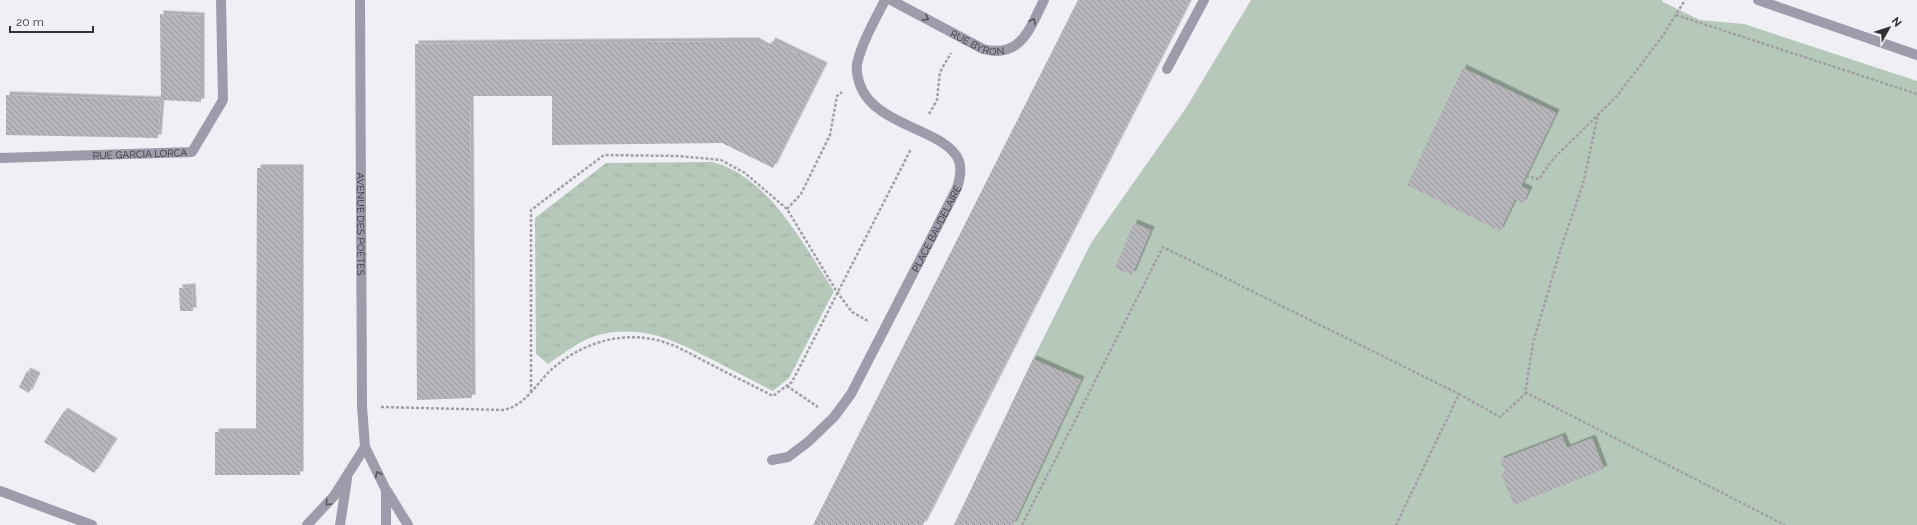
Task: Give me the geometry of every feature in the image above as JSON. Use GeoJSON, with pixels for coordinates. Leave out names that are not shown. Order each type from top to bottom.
{"type":"FeatureCollection","features":[{"type":"Feature","properties":{"kind":"street","name":"RUE GARCIA LORCA"},"geometry":{"type":"LineString","coordinates":[[0,158],[192,152],[223,100],[221,0]]}},
{"type":"Feature","properties":{"kind":"street","name":"AVENUE DES POÈTES"},"geometry":{"type":"LineString","coordinates":[[360,0],[362,406],[365,447],[386,490],[408,525]]}},
{"type":"Feature","properties":{"kind":"street"},"geometry":{"type":"LineString","coordinates":[[857,78],[857,65],[866,38],[885,0]]}},
{"type":"Feature","properties":{"kind":"street","name":"RUE BYRON"},"geometry":{"type":"LineString","coordinates":[[891,0],[983,49],[995,52],[1005,51],[1018,44],[1027,33],[1044,0]]}},
{"type":"Feature","properties":{"kind":"street"},"geometry":{"type":"LineString","coordinates":[[1167,69],[1204,0]]}},
{"type":"Feature","properties":{"kind":"street"},"geometry":{"type":"LineString","coordinates":[[1758,0],[1917,56]]}},
{"type":"Feature","properties":{"kind":"street","name":"PLACE BAUDELAIRE"},"geometry":{"type":"LineString","coordinates":[[772,460],[788,457],[808,442],[834,417],[850,394],[958,188],[961,175],[959,160],[951,150],[920,131],[881,112],[862,92],[857,78]]}},
{"type":"Feature","properties":{"kind":"street"},"geometry":{"type":"LineString","coordinates":[[307,525],[334,496],[365,447]]}},
{"type":"Feature","properties":{"kind":"street"},"geometry":{"type":"LineString","coordinates":[[340,525],[347,475]]}},
{"type":"Feature","properties":{"kind":"street","name":"AVENUE DES POÈTES"},"geometry":{"type":"LineString","coordinates":[[386,490],[386,525]]}},
{"type":"Feature","properties":{"kind":"street"},"geometry":{"type":"LineString","coordinates":[[0,491],[92,525]]}},
{"type":"Feature","properties":{"kind":"path"},"geometry":{"type":"LineString","coordinates":[[1526,176],[1539,180],[1553,159],[1616,96],[1662,37],[1685,0]]}},
{"type":"Feature","properties":{"kind":"path"},"geometry":{"type":"LineString","coordinates":[[1676,15],[1815,59],[1917,94]]}},
{"type":"Feature","properties":{"kind":"path"},"geometry":{"type":"LineString","coordinates":[[362,406],[503,410],[513,408],[531,392],[553,368],[582,348],[614,337],[651,339],[672,344],[772,396],[792,382],[937,100],[940,72],[960,37]]}},
{"type":"Feature","properties":{"kind":"path"},"geometry":{"type":"LineString","coordinates":[[787,209],[801,194],[830,135],[837,96],[857,78]]}},
{"type":"Feature","properties":{"kind":"path"},"geometry":{"type":"LineString","coordinates":[[1022,525],[1163,247],[1459,394],[1500,417],[1525,392],[1533,343],[1561,248],[1583,184],[1598,115]]}},
{"type":"Feature","properties":{"kind":"path"},"geometry":{"type":"LineString","coordinates":[[531,392],[531,210],[604,155],[678,156],[721,160],[745,173],[787,209],[837,292],[852,312],[884,330]]}},
{"type":"Feature","properties":{"kind":"path"},"geometry":{"type":"LineString","coordinates":[[787,386],[834,417]]}},
{"type":"Feature","properties":{"kind":"path"},"geometry":{"type":"LineString","coordinates":[[1525,392],[1785,525]]}},
{"type":"Feature","properties":{"kind":"path"},"geometry":{"type":"LineString","coordinates":[[1396,525],[1459,394]]}},
{"type":"Feature","properties":{"kind":"green space"},"geometry":{"type":"Polygon","coordinates":[[[1251,0],[1662,0],[1663,2],[1700,20],[1744,24],[1917,81],[1917,525],[954,525],[1033,359],[1091,243],[1186,108],[1251,0]]]}},
{"type":"Feature","properties":{"kind":"green space"},"geometry":{"type":"Polygon","coordinates":[[[712,162],[732,169],[750,181],[767,197],[783,214],[834,291],[789,378],[773,391],[699,353],[672,341],[644,333],[614,332],[591,337],[548,364],[536,354],[535,218],[606,163],[712,162]]]}},
{"type":"Feature","properties":{"kind":"building"},"geometry":{"type":"Polygon","coordinates":[[[1078,0],[1190,0],[923,525],[813,525],[1078,0]]]}},
{"type":"Feature","properties":{"kind":"building"},"geometry":{"type":"Polygon","coordinates":[[[160,14],[201,16],[201,102],[161,100],[160,14]]]}},
{"type":"Feature","properties":{"kind":"building"},"geometry":{"type":"Polygon","coordinates":[[[755,41],[768,48],[772,41],[824,66],[773,168],[722,143],[552,145],[552,96],[470,96],[472,398],[417,400],[415,44],[755,41]]]}},
{"type":"Feature","properties":{"kind":"building"},"geometry":{"type":"Polygon","coordinates":[[[1463,68],[1556,113],[1521,186],[1529,190],[1523,203],[1515,199],[1500,231],[1407,185],[1463,68]]]}},
{"type":"Feature","properties":{"kind":"building"},"geometry":{"type":"Polygon","coordinates":[[[6,95],[161,100],[158,138],[6,135],[6,95]]]}},
{"type":"Feature","properties":{"kind":"building"},"geometry":{"type":"Polygon","coordinates":[[[257,168],[300,168],[300,475],[215,475],[215,432],[256,432],[257,168]]]}},
{"type":"Feature","properties":{"kind":"building"},"geometry":{"type":"Polygon","coordinates":[[[1134,223],[1151,230],[1132,275],[1115,268],[1134,223]]]}},
{"type":"Feature","properties":{"kind":"building"},"geometry":{"type":"Polygon","coordinates":[[[192,287],[193,311],[180,311],[179,288],[192,287]]]}},
{"type":"Feature","properties":{"kind":"building"},"geometry":{"type":"Polygon","coordinates":[[[1033,359],[1081,380],[1013,525],[954,525],[1033,359]]]}},
{"type":"Feature","properties":{"kind":"building"},"geometry":{"type":"Polygon","coordinates":[[[27,371],[37,376],[29,393],[19,387],[27,371]]]}},
{"type":"Feature","properties":{"kind":"building"},"geometry":{"type":"Polygon","coordinates":[[[64,411],[114,442],[94,473],[44,442],[64,411]]]}},
{"type":"Feature","properties":{"kind":"building"},"geometry":{"type":"Polygon","coordinates":[[[1562,436],[1567,448],[1592,438],[1604,469],[1514,505],[1501,474],[1505,472],[1500,460],[1562,436]]]}}]}
